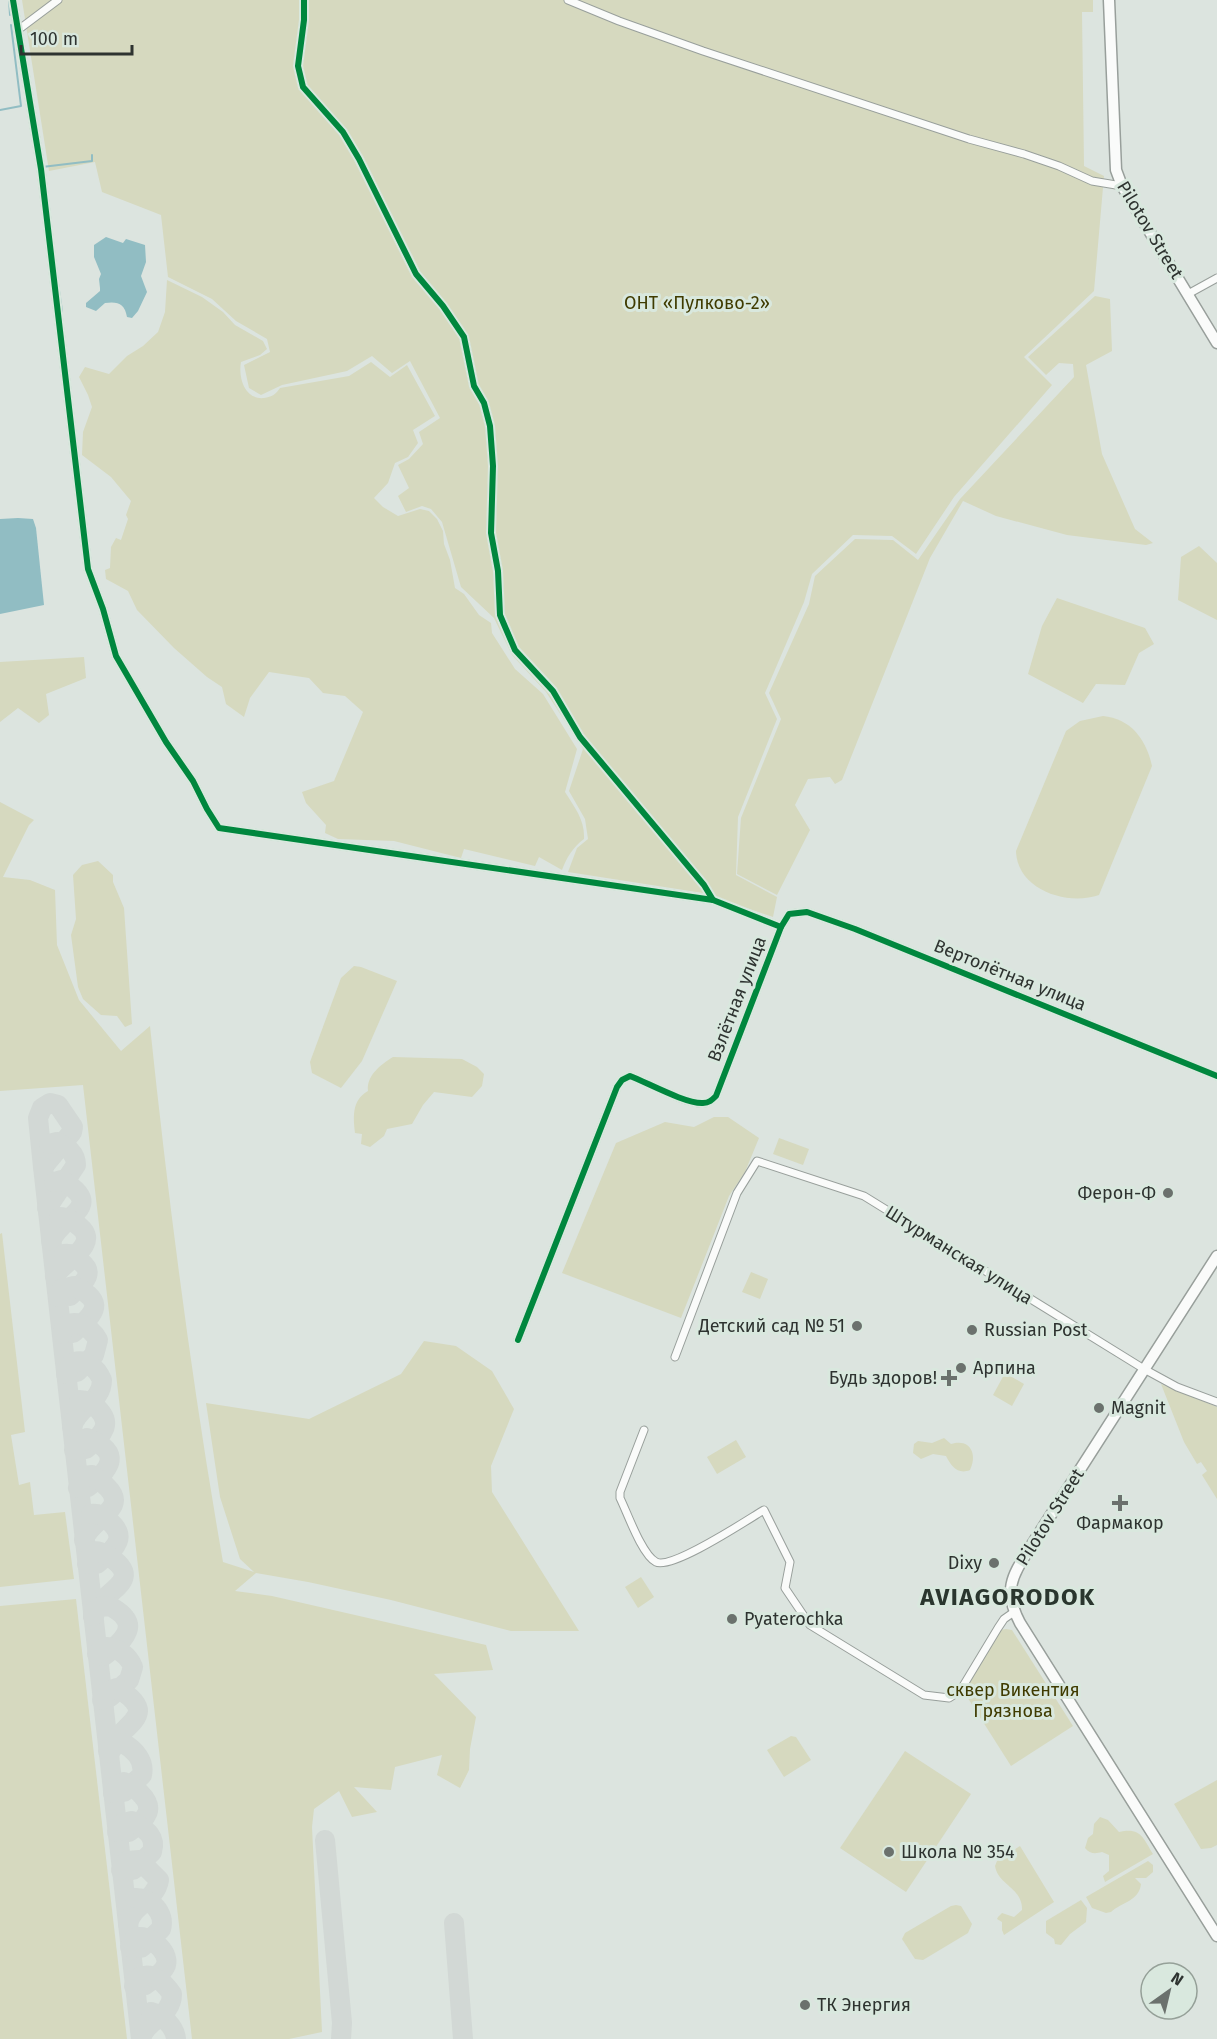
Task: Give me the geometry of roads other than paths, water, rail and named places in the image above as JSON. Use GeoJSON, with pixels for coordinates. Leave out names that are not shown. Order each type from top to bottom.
{"type":"FeatureCollection","features":[{"type":"Feature","properties":{"kind":"street"},"geometry":{"type":"LineString","coordinates":[[13,0],[41,169],[88,569],[103,609],[116,656],[166,742],[193,781],[219,828],[713,900],[781,927]]}},
{"type":"Feature","properties":{"kind":"street"},"geometry":{"type":"LineString","coordinates":[[18,30],[58,0]]}},
{"type":"Feature","properties":{"kind":"street"},"geometry":{"type":"LineString","coordinates":[[304,0],[304,20],[298,66],[303,87],[343,132],[359,159],[416,274],[444,306],[464,338],[474,386],[484,403],[490,426],[493,466],[491,533],[498,571],[500,615],[515,650],[554,691],[580,737],[705,885],[713,900]]}},
{"type":"Feature","properties":{"kind":"street"},"geometry":{"type":"LineString","coordinates":[[568,0],[703,51],[969,139],[1024,154],[1092,181],[1122,186]]}},
{"type":"Feature","properties":{"kind":"street","name":"Pilotov Street"},"geometry":{"type":"LineString","coordinates":[[1109,0],[1116,170],[1122,186],[1217,343]]}},
{"type":"Feature","properties":{"kind":"street"},"geometry":{"type":"LineString","coordinates":[[1188,294],[1217,278]]}},
{"type":"Feature","properties":{"kind":"street","name":"Вертолётная улица"},"geometry":{"type":"LineString","coordinates":[[789,914],[807,912],[855,928],[1217,1076]]}},
{"type":"Feature","properties":{"kind":"street","name":"Взлётная улица"},"geometry":{"type":"LineString","coordinates":[[518,1340],[616,1087],[630,1076],[690,1101],[703,1103],[711,1101],[716,1096],[781,927],[789,914]]}},
{"type":"Feature","properties":{"kind":"street","name":"Штурманская улица"},"geometry":{"type":"LineString","coordinates":[[675,1357],[737,1193],[757,1161],[864,1196],[1144,1369],[1177,1387],[1217,1402]]}},
{"type":"Feature","properties":{"kind":"street","name":"Pilotov Street"},"geometry":{"type":"LineString","coordinates":[[1217,1256],[1015,1573],[1010,1593],[1014,1612],[1217,1936]]}},
{"type":"Feature","properties":{"kind":"street"},"geometry":{"type":"LineString","coordinates":[[644,1430],[620,1497],[646,1551],[656,1562],[665,1563],[686,1556],[764,1510],[790,1562],[785,1588],[810,1625],[924,1695],[933,1698],[949,1698],[960,1690],[1004,1619],[1014,1612]]}},
{"type":"Feature","properties":{"kind":"water"},"geometry":{"type":"Polygon","coordinates":[[[106,237],[123,243],[126,239],[145,245],[146,262],[141,276],[147,292],[132,318],[127,317],[123,306],[117,303],[105,303],[96,311],[86,307],[86,303],[100,291],[101,274],[94,257],[94,245],[106,237]]]}},
{"type":"Feature","properties":{"kind":"water"},"geometry":{"type":"Polygon","coordinates":[[[0,519],[33,519],[36,528],[44,605],[0,614],[0,519]]]}},
{"type":"Feature","properties":{"kind":"waterway"},"geometry":{"type":"LineString","coordinates":[[9,0],[10,15]]}},
{"type":"Feature","properties":{"kind":"waterway"},"geometry":{"type":"LineString","coordinates":[[0,110],[21,106],[11,25]]}},
{"type":"Feature","properties":{"kind":"waterway"},"geometry":{"type":"LineString","coordinates":[[42,167],[92,161],[92,155]]}},
{"type":"Feature","properties":{"kind":"waterway"},"geometry":{"type":"LineString","coordinates":[[57,277],[62,311]]}},
{"type":"Feature","properties":{"kind":"place","name":"Ферон-Ф"},"geometry":{"type":"Point","coordinates":[1168,1193]}},
{"type":"Feature","properties":{"kind":"place","name":"Детский сад № 51"},"geometry":{"type":"Point","coordinates":[857,1326]}},
{"type":"Feature","properties":{"kind":"place","name":"Russian Post"},"geometry":{"type":"Point","coordinates":[972,1330]}},
{"type":"Feature","properties":{"kind":"place","name":"Арпина"},"geometry":{"type":"Point","coordinates":[961,1368]}},
{"type":"Feature","properties":{"kind":"place","name":"Будь здоров!"},"geometry":{"type":"Point","coordinates":[949,1378]}},
{"type":"Feature","properties":{"kind":"place","name":"Magnit"},"geometry":{"type":"Point","coordinates":[1099,1408]}},
{"type":"Feature","properties":{"kind":"place","name":"Фармакор"},"geometry":{"type":"Point","coordinates":[1120,1503]}},
{"type":"Feature","properties":{"kind":"place","name":"Dixy"},"geometry":{"type":"Point","coordinates":[994,1563]}},
{"type":"Feature","properties":{"kind":"place","name":"Pyaterochka"},"geometry":{"type":"Point","coordinates":[732,1619]}},
{"type":"Feature","properties":{"kind":"place","name":"Школа № 354"},"geometry":{"type":"Point","coordinates":[889,1852]}},
{"type":"Feature","properties":{"kind":"place","name":"ТК Энергия"},"geometry":{"type":"Point","coordinates":[805,2005]}},
{"type":"Feature","properties":{"kind":"district","name":"AVIAGORODOK"},"geometry":{"type":"Point","coordinates":[1008,1597]}},
{"type":"Feature","properties":{"kind":"park label","name":"ОНТ «Пулково-2»"},"geometry":{"type":"Point","coordinates":[697,303]}},
{"type":"Feature","properties":{"kind":"park label","name":"сквер Викентия Грязнова"},"geometry":{"type":"Point","coordinates":[1013,1700]}}]}
